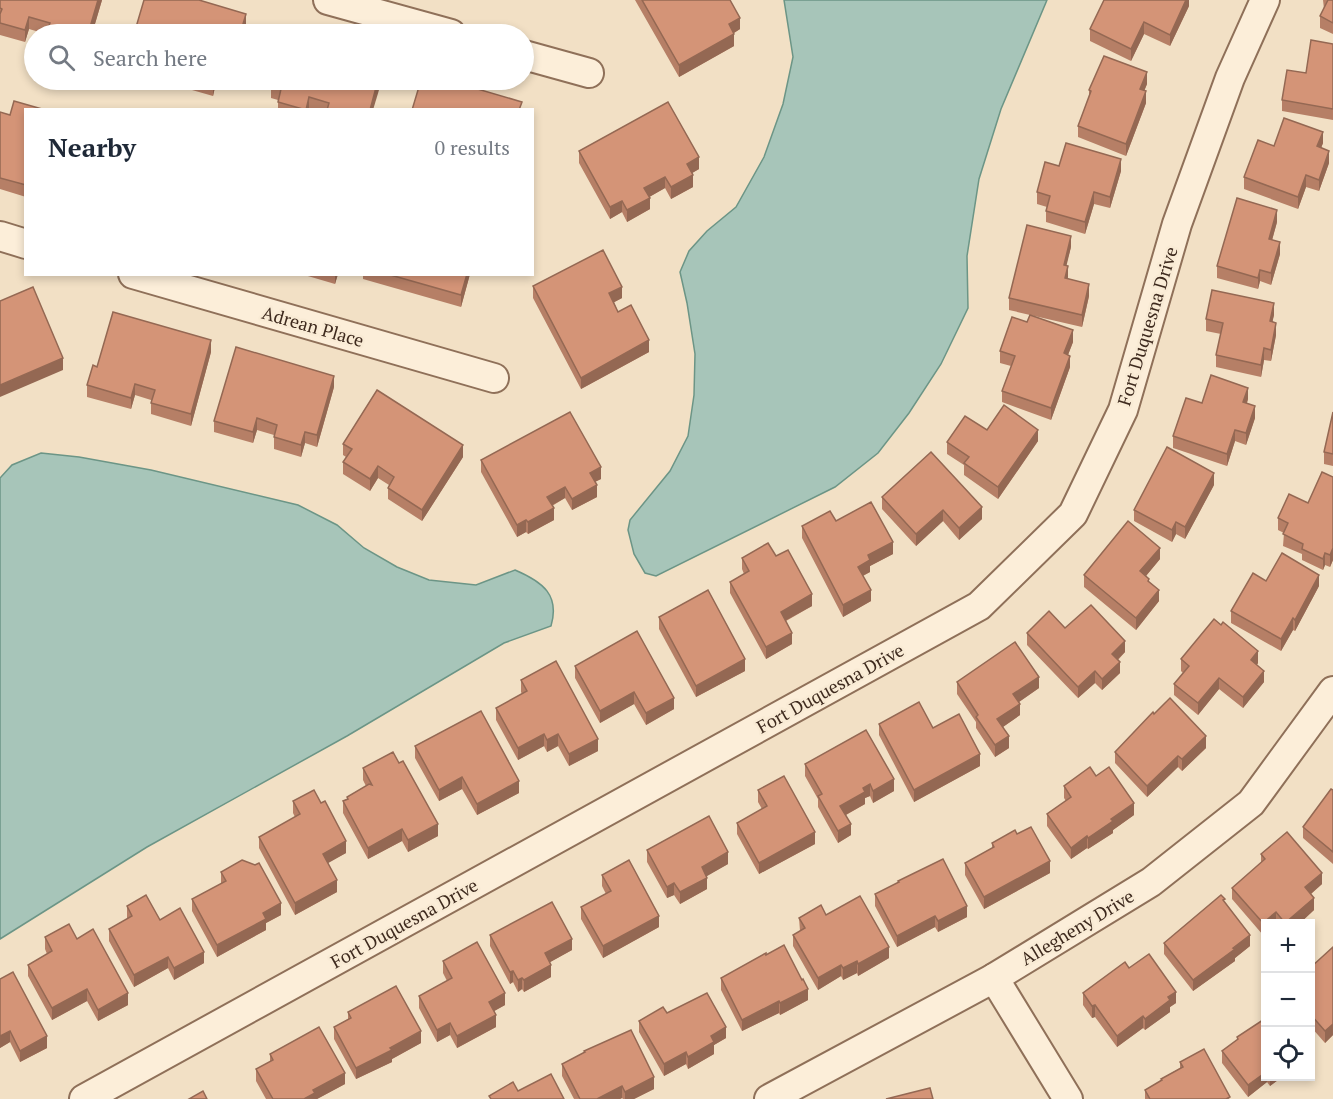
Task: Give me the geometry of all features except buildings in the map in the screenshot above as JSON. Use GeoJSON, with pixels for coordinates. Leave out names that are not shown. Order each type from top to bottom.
{"type":"FeatureCollection","features":[{"type":"Feature","properties":{"kind":"street"},"geometry":{"type":"LineString","coordinates":[[328,0],[415,24]]}},
{"type":"Feature","properties":{"kind":"street","name":"Fort Duquesna Drive"},"geometry":{"type":"LineString","coordinates":[[84,1099],[979,606],[1073,514],[1123,410],[1181,212],[1230,78],[1265,0]]}},
{"type":"Feature","properties":{"kind":"street"},"geometry":{"type":"LineString","coordinates":[[534,58],[589,73]]}},
{"type":"Feature","properties":{"kind":"street"},"geometry":{"type":"LineString","coordinates":[[0,236],[24,243]]}},
{"type":"Feature","properties":{"kind":"street","name":"Adrean Place"},"geometry":{"type":"LineString","coordinates":[[140,276],[494,378]]}},
{"type":"Feature","properties":{"kind":"street","name":"Allegheny Drive"},"geometry":{"type":"LineString","coordinates":[[769,1099],[993,978],[1151,882],[1251,803],[1333,691]]}},
{"type":"Feature","properties":{"kind":"street"},"geometry":{"type":"LineString","coordinates":[[993,978],[1068,1099]]}},
{"type":"Feature","properties":{"kind":"shaded area"},"geometry":{"type":"Polygon","coordinates":[[[784,0],[1047,0],[1001,109],[979,179],[967,256],[968,308],[941,364],[909,413],[878,453],[835,487],[656,576],[645,573],[634,554],[628,530],[630,520],[670,471],[688,436],[694,395],[695,354],[680,272],[689,251],[707,231],[736,207],[764,157],[783,104],[793,57],[784,0]]]}},
{"type":"Feature","properties":{"kind":"shaded area"},"geometry":{"type":"Polygon","coordinates":[[[41,453],[79,457],[151,470],[298,505],[337,525],[364,548],[397,567],[429,580],[476,585],[515,570],[534,579],[547,591],[553,606],[551,626],[504,643],[347,736],[147,847],[0,939],[0,478],[12,465],[41,453]]]}}]}
